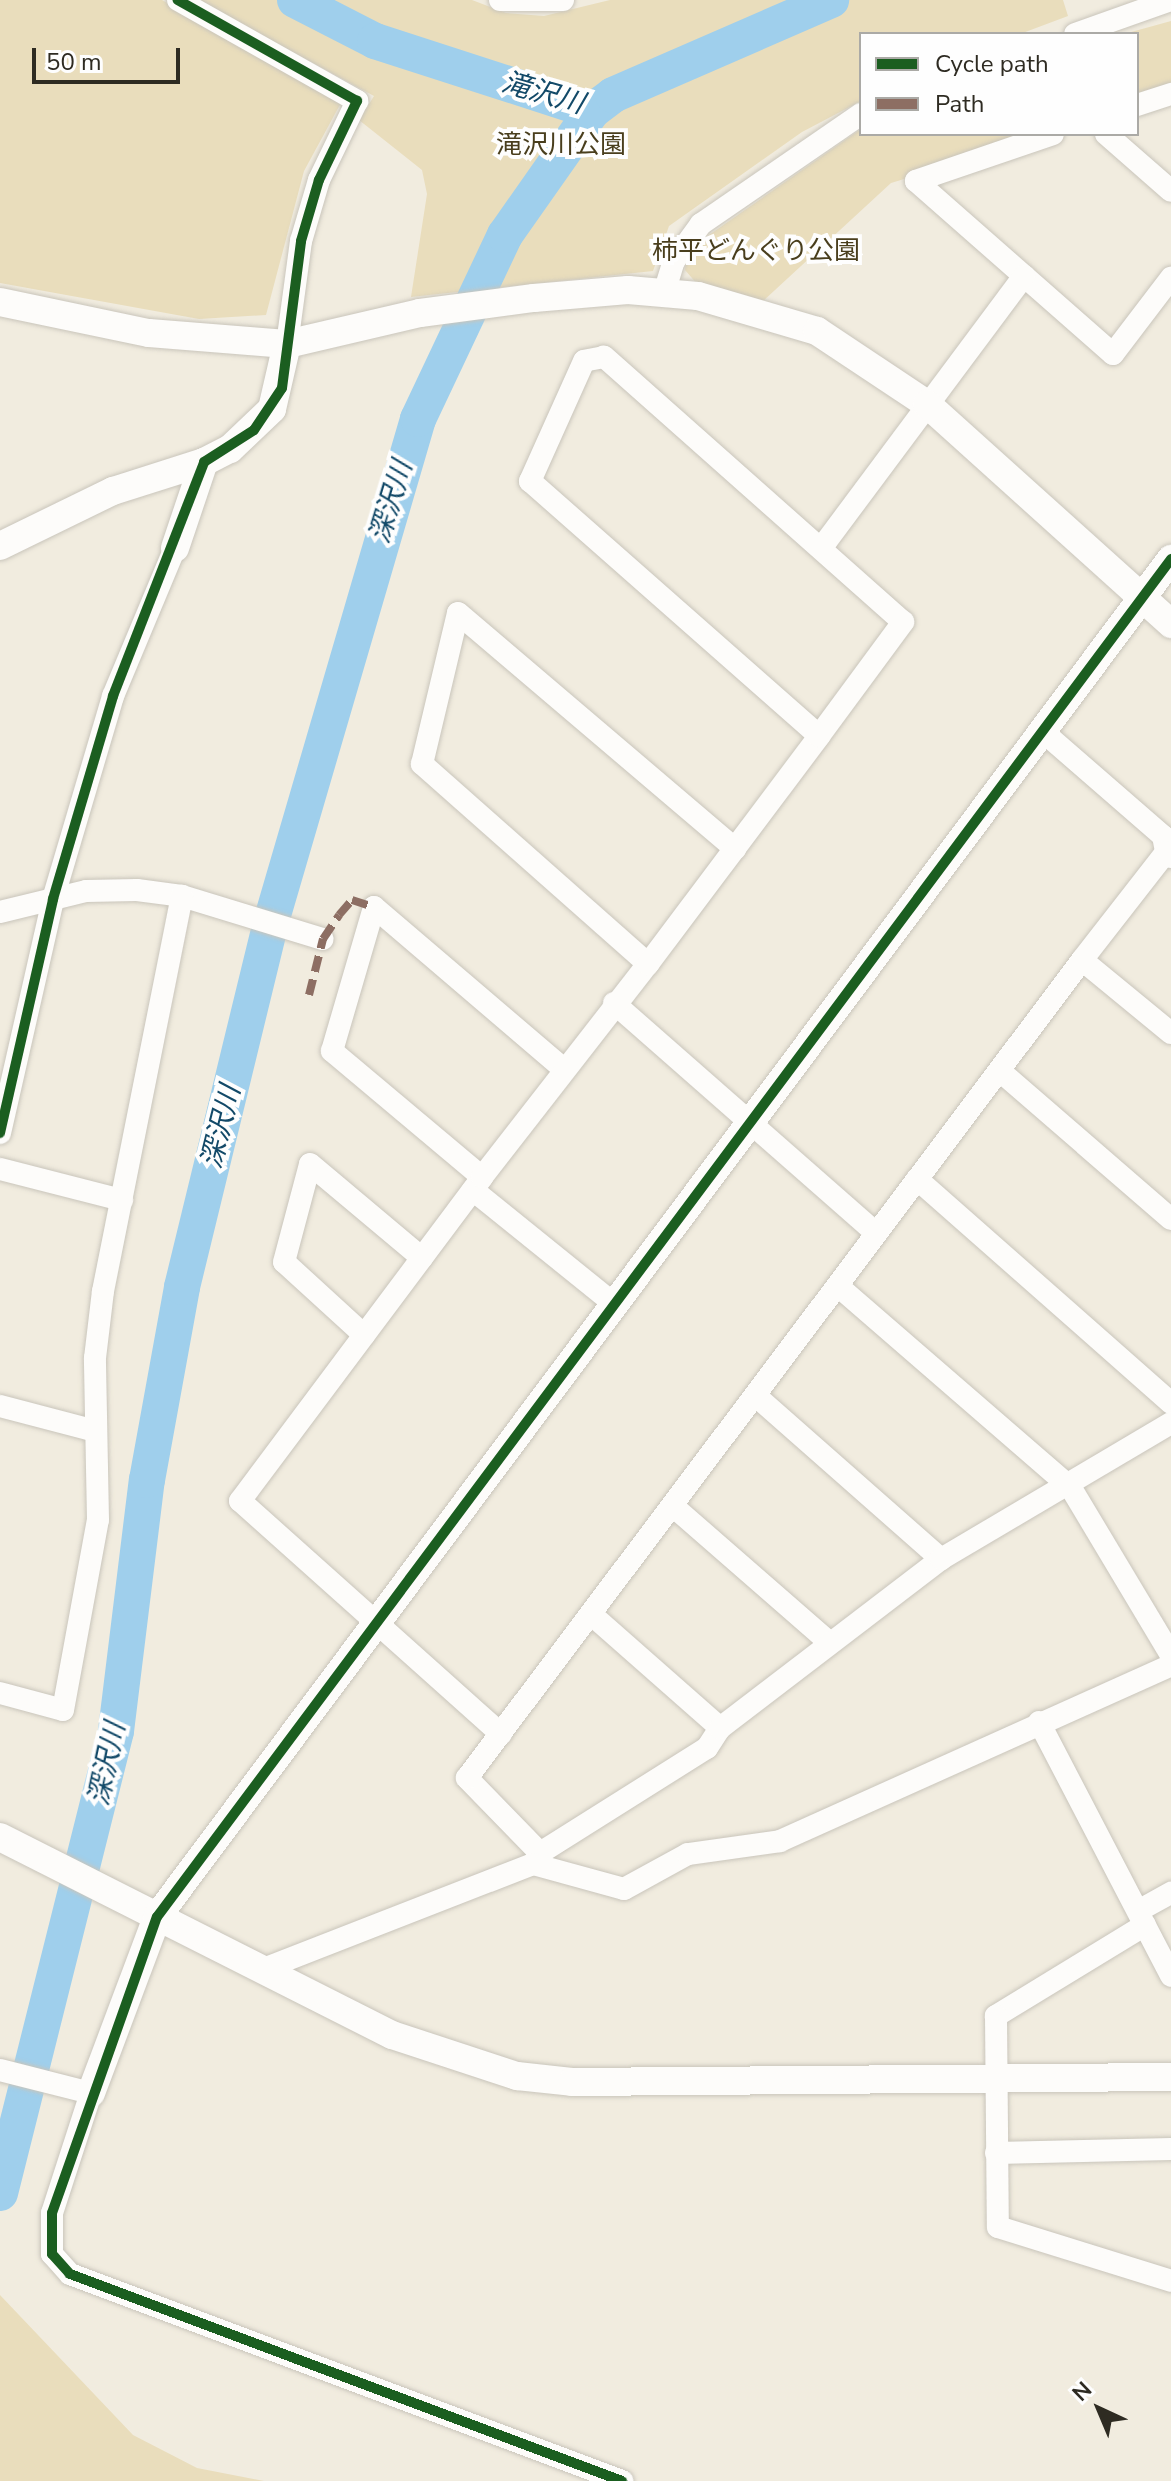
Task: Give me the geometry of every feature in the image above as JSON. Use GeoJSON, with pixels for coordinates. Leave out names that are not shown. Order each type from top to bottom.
{"type":"FeatureCollection","features":[{"type":"Feature","properties":{"kind":"street"},"geometry":{"type":"LineString","coordinates":[[0,546],[113,491],[204,462],[230,449],[272,409],[287,344],[301,241],[319,180],[357,101],[178,0]]}},
{"type":"Feature","properties":{"kind":"street"},"geometry":{"type":"LineString","coordinates":[[500,0],[563,0]]}},
{"type":"Feature","properties":{"kind":"street"},"geometry":{"type":"LineString","coordinates":[[1081,32],[1171,0]]}},
{"type":"Feature","properties":{"kind":"street"},"geometry":{"type":"LineString","coordinates":[[1139,104],[1171,94]]}},
{"type":"Feature","properties":{"kind":"street"},"geometry":{"type":"LineString","coordinates":[[664,293],[674,261],[701,224],[859,115]]}},
{"type":"Feature","properties":{"kind":"street"},"geometry":{"type":"LineString","coordinates":[[1047,136],[916,181],[1113,354],[1171,278]]}},
{"type":"Feature","properties":{"kind":"street"},"geometry":{"type":"LineString","coordinates":[[1108,136],[1171,191]]}},
{"type":"Feature","properties":{"kind":"street"},"geometry":{"type":"LineString","coordinates":[[822,547],[1024,276]]}},
{"type":"Feature","properties":{"kind":"street"},"geometry":{"type":"LineString","coordinates":[[0,302],[149,333],[287,344],[404,317],[534,298],[664,293],[817,331],[927,404],[1171,624]]}},
{"type":"Feature","properties":{"kind":"street"},"geometry":{"type":"LineString","coordinates":[[501,1734],[240,1501],[477,1183],[735,849],[819,736],[903,622],[822,547],[604,357],[584,361],[530,481],[819,736]]}},
{"type":"Feature","properties":{"kind":"street"},"geometry":{"type":"LineString","coordinates":[[0,1133],[53,899],[113,696],[175,548],[204,462]]}},
{"type":"Feature","properties":{"kind":"street"},"geometry":{"type":"LineString","coordinates":[[622,2481],[70,2274],[52,2254],[52,2213],[90,2093],[157,1917],[372,1621],[1171,559]]}},
{"type":"Feature","properties":{"kind":"street"},"geometry":{"type":"LineString","coordinates":[[648,964],[422,764],[458,613],[735,849]]}},
{"type":"Feature","properties":{"kind":"street"},"geometry":{"type":"LineString","coordinates":[[1041,730],[1163,836],[1168,855],[1082,960],[674,1507],[467,1778],[537,1858],[624,1889],[688,1854],[780,1841],[1171,1665]]}},
{"type":"Feature","properties":{"kind":"street"},"geometry":{"type":"LineString","coordinates":[[0,912],[86,891],[182,896],[323,939]]}},
{"type":"Feature","properties":{"kind":"street"},"geometry":{"type":"LineString","coordinates":[[0,1693],[63,1710],[96,1534],[95,1358],[122,1200],[182,896]]}},
{"type":"Feature","properties":{"kind":"street"},"geometry":{"type":"LineString","coordinates":[[564,1069],[374,907],[332,1051],[613,1303]]}},
{"type":"Feature","properties":{"kind":"street"},"geometry":{"type":"LineString","coordinates":[[1082,960],[1171,1033]]}},
{"type":"Feature","properties":{"kind":"street"},"geometry":{"type":"LineString","coordinates":[[614,1003],[876,1233]]}},
{"type":"Feature","properties":{"kind":"street"},"geometry":{"type":"LineString","coordinates":[[1000,1071],[1171,1219]]}},
{"type":"Feature","properties":{"kind":"street"},"geometry":{"type":"LineString","coordinates":[[364,1335],[284,1262],[310,1164],[422,1258]]}},
{"type":"Feature","properties":{"kind":"street"},"geometry":{"type":"LineString","coordinates":[[0,1169],[122,1200]]}},
{"type":"Feature","properties":{"kind":"street"},"geometry":{"type":"LineString","coordinates":[[917,1179],[1171,1403]]}},
{"type":"Feature","properties":{"kind":"street"},"geometry":{"type":"LineString","coordinates":[[838,1286],[1071,1488],[1171,1655]]}},
{"type":"Feature","properties":{"kind":"street"},"geometry":{"type":"LineString","coordinates":[[756,1396],[941,1559]]}},
{"type":"Feature","properties":{"kind":"street"},"geometry":{"type":"LineString","coordinates":[[0,1406],[95,1431]]}},
{"type":"Feature","properties":{"kind":"street"},"geometry":{"type":"LineString","coordinates":[[261,1970],[537,1858],[707,1748],[720,1728],[941,1559],[1167,1433]]}},
{"type":"Feature","properties":{"kind":"street"},"geometry":{"type":"LineString","coordinates":[[674,1507],[830,1643]]}},
{"type":"Feature","properties":{"kind":"street"},"geometry":{"type":"LineString","coordinates":[[592,1615],[720,1728]]}},
{"type":"Feature","properties":{"kind":"street"},"geometry":{"type":"LineString","coordinates":[[1039,1722],[1171,1976]]}},
{"type":"Feature","properties":{"kind":"street"},"geometry":{"type":"LineString","coordinates":[[0,1837],[392,2035],[517,2076],[572,2082],[1171,2077]]}},
{"type":"Feature","properties":{"kind":"street"},"geometry":{"type":"LineString","coordinates":[[1171,1893],[1142,1918],[996,2016],[995,2079],[998,2227],[1171,2281]]}},
{"type":"Feature","properties":{"kind":"street"},"geometry":{"type":"LineString","coordinates":[[0,2070],[90,2093]]}},
{"type":"Feature","properties":{"kind":"street"},"geometry":{"type":"LineString","coordinates":[[996,2153],[1171,2149]]}},
{"type":"Feature","properties":{"kind":"green space"},"geometry":{"type":"Polygon","coordinates":[[[0,0],[162,0],[342,101],[304,171],[266,315],[199,319],[0,283],[0,0]]]}},
{"type":"Feature","properties":{"kind":"green space","name":"滝沢川公園"},"geometry":{"type":"Polygon","coordinates":[[[197,0],[472,0],[506,13],[544,16],[610,0],[1063,0],[1068,16],[1025,32],[859,32],[859,102],[802,132],[669,226],[653,271],[411,297],[427,194],[422,170],[359,120],[374,96],[197,0]]]}},
{"type":"Feature","properties":{"kind":"green space"},"geometry":{"type":"Polygon","coordinates":[[[1171,21],[1171,91],[1139,103],[1139,32],[1131,32],[1171,21]]]}},
{"type":"Feature","properties":{"kind":"green space","name":"柿平どんぐり公園"},"geometry":{"type":"Polygon","coordinates":[[[859,130],[859,136],[1046,136],[891,183],[762,302],[698,285],[685,270],[687,254],[699,242],[859,130]]]}},
{"type":"Feature","properties":{"kind":"green space"},"geometry":{"type":"Polygon","coordinates":[[[0,2295],[133,2435],[197,2468],[264,2481],[0,2481],[0,2295]]]}},
{"type":"Feature","properties":{"kind":"waterway","name":"滝沢川"},"geometry":{"type":"LineString","coordinates":[[295,0],[375,41],[592,111]]}},
{"type":"Feature","properties":{"kind":"waterway","name":"深沢川"},"geometry":{"type":"LineString","coordinates":[[0,2193],[116,1731],[147,1480],[182,1287],[273,915],[418,419],[505,235],[592,111],[613,95],[831,0]]}},
{"type":"Feature","properties":{"kind":"marked path"},"geometry":{"type":"LineString","coordinates":[[309,995],[323,939],[339,915],[352,900],[374,907]]}},
{"type":"Feature","properties":{"kind":"cycle path"},"geometry":{"type":"LineString","coordinates":[[0,1133],[53,899],[113,696],[204,462],[254,430],[282,388],[301,241],[319,180],[357,101],[178,0]]}},
{"type":"Feature","properties":{"kind":"cycle path"},"geometry":{"type":"LineString","coordinates":[[622,2481],[70,2274],[52,2254],[52,2213],[157,1917],[1171,559]]}}]}
